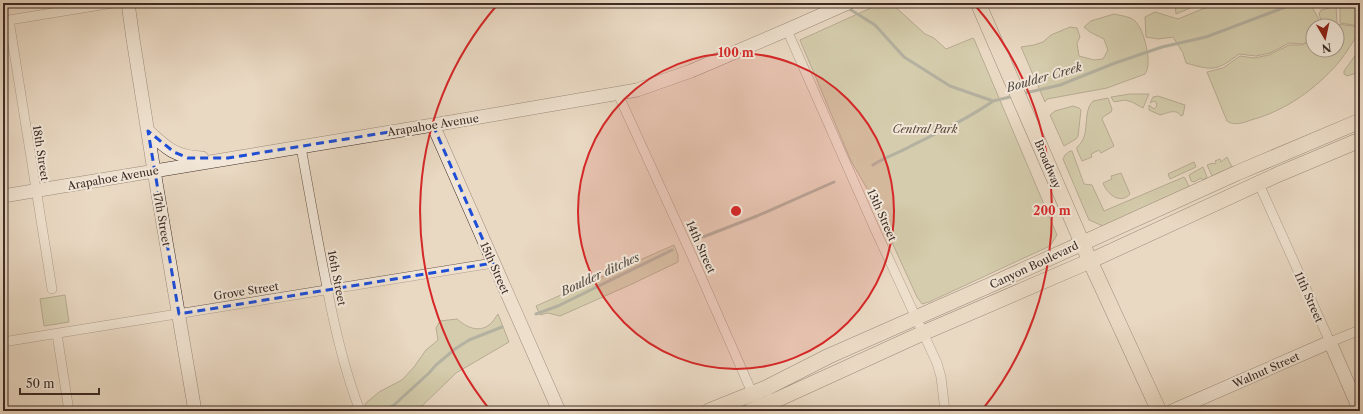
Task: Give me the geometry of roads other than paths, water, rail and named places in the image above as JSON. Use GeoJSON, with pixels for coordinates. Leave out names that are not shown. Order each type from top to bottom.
{"type":"FeatureCollection","features":[{"type":"Feature","properties":{"kind":"main road","name":"Broadway"},"geometry":{"type":"LineString","coordinates":[[978,3],[1082,243],[1159,411]]}},
{"type":"Feature","properties":{"kind":"main road","name":"Canyon Boulevard"},"geometry":{"type":"LineString","coordinates":[[755,406],[829,356],[1242,170],[1360,121]]}},
{"type":"Feature","properties":{"kind":"main road","name":"Canyon Boulevard"},"geometry":{"type":"LineString","coordinates":[[709,411],[755,406],[774,401],[1360,140]]}},
{"type":"Feature","properties":{"kind":"street"},"geometry":{"type":"LineString","coordinates":[[6,20],[113,3]]}},
{"type":"Feature","properties":{"kind":"street","name":"17th Street"},"geometry":{"type":"LineString","coordinates":[[128,3],[154,171],[195,411]]}},
{"type":"Feature","properties":{"kind":"street","name":"Arapahoe Avenue"},"geometry":{"type":"LineString","coordinates":[[3,196],[228,158],[433,126],[637,90],[669,79],[814,19],[848,3]]}},
{"type":"Feature","properties":{"kind":"street","name":"18th Street"},"geometry":{"type":"LineString","coordinates":[[6,20],[52,289]]}},
{"type":"Feature","properties":{"kind":"street","name":"13th Street"},"geometry":{"type":"LineString","coordinates":[[787,30],[940,372],[945,411]]}},
{"type":"Feature","properties":{"kind":"street","name":"14th Street"},"geometry":{"type":"LineString","coordinates":[[618,94],[695,261],[755,406]]}},
{"type":"Feature","properties":{"kind":"street","name":"15th Street"},"geometry":{"type":"LineString","coordinates":[[433,126],[559,411]]}},
{"type":"Feature","properties":{"kind":"street"},"geometry":{"type":"LineString","coordinates":[[148,131],[163,145],[188,158],[228,158]]}},
{"type":"Feature","properties":{"kind":"street","name":"16th Street"},"geometry":{"type":"LineString","coordinates":[[301,147],[327,290],[343,361],[360,411]]}},
{"type":"Feature","properties":{"kind":"street","name":"11th Street"},"geometry":{"type":"LineString","coordinates":[[1259,184],[1360,411]]}},
{"type":"Feature","properties":{"kind":"street","name":"Grove Street"},"geometry":{"type":"LineString","coordinates":[[3,342],[327,290],[378,280],[493,263]]}},
{"type":"Feature","properties":{"kind":"street","name":"Walnut Street"},"geometry":{"type":"LineString","coordinates":[[1172,411],[1360,330]]}},
{"type":"Feature","properties":{"kind":"street"},"geometry":{"type":"LineString","coordinates":[[57,334],[69,411]]}},
{"type":"Feature","properties":{"kind":"street"},"geometry":{"type":"LineString","coordinates":[[1300,355],[1313,351],[1319,352],[1328,356],[1340,365]]}},
{"type":"Feature","properties":{"kind":"waterway","name":"Boulder Creek"},"geometry":{"type":"LineString","coordinates":[[1021,94],[1060,85],[1115,63],[1162,47],[1206,37],[1296,3]]}},
{"type":"Feature","properties":{"kind":"waterway","name":"Boulder Creek"},"geometry":{"type":"LineString","coordinates":[[848,8],[875,25],[904,57],[950,86],[993,101],[1014,96]]}},
{"type":"Feature","properties":{"kind":"waterway","name":"Boulder ditches"},"geometry":{"type":"LineString","coordinates":[[873,165],[952,126],[993,101]]}},
{"type":"Feature","properties":{"kind":"waterway","name":"Boulder ditches"},"geometry":{"type":"LineString","coordinates":[[703,237],[757,216],[834,182]]}},
{"type":"Feature","properties":{"kind":"waterway","name":"Boulder ditches"},"geometry":{"type":"LineString","coordinates":[[536,314],[558,306],[672,250]]}},
{"type":"Feature","properties":{"kind":"waterway","name":"Boulder ditches"},"geometry":{"type":"LineString","coordinates":[[382,411],[394,405],[455,349],[469,340],[502,327]]}},
{"type":"Feature","properties":{"kind":"park label","name":"Central Park"},"geometry":{"type":"Point","coordinates":[925,129]}}]}
